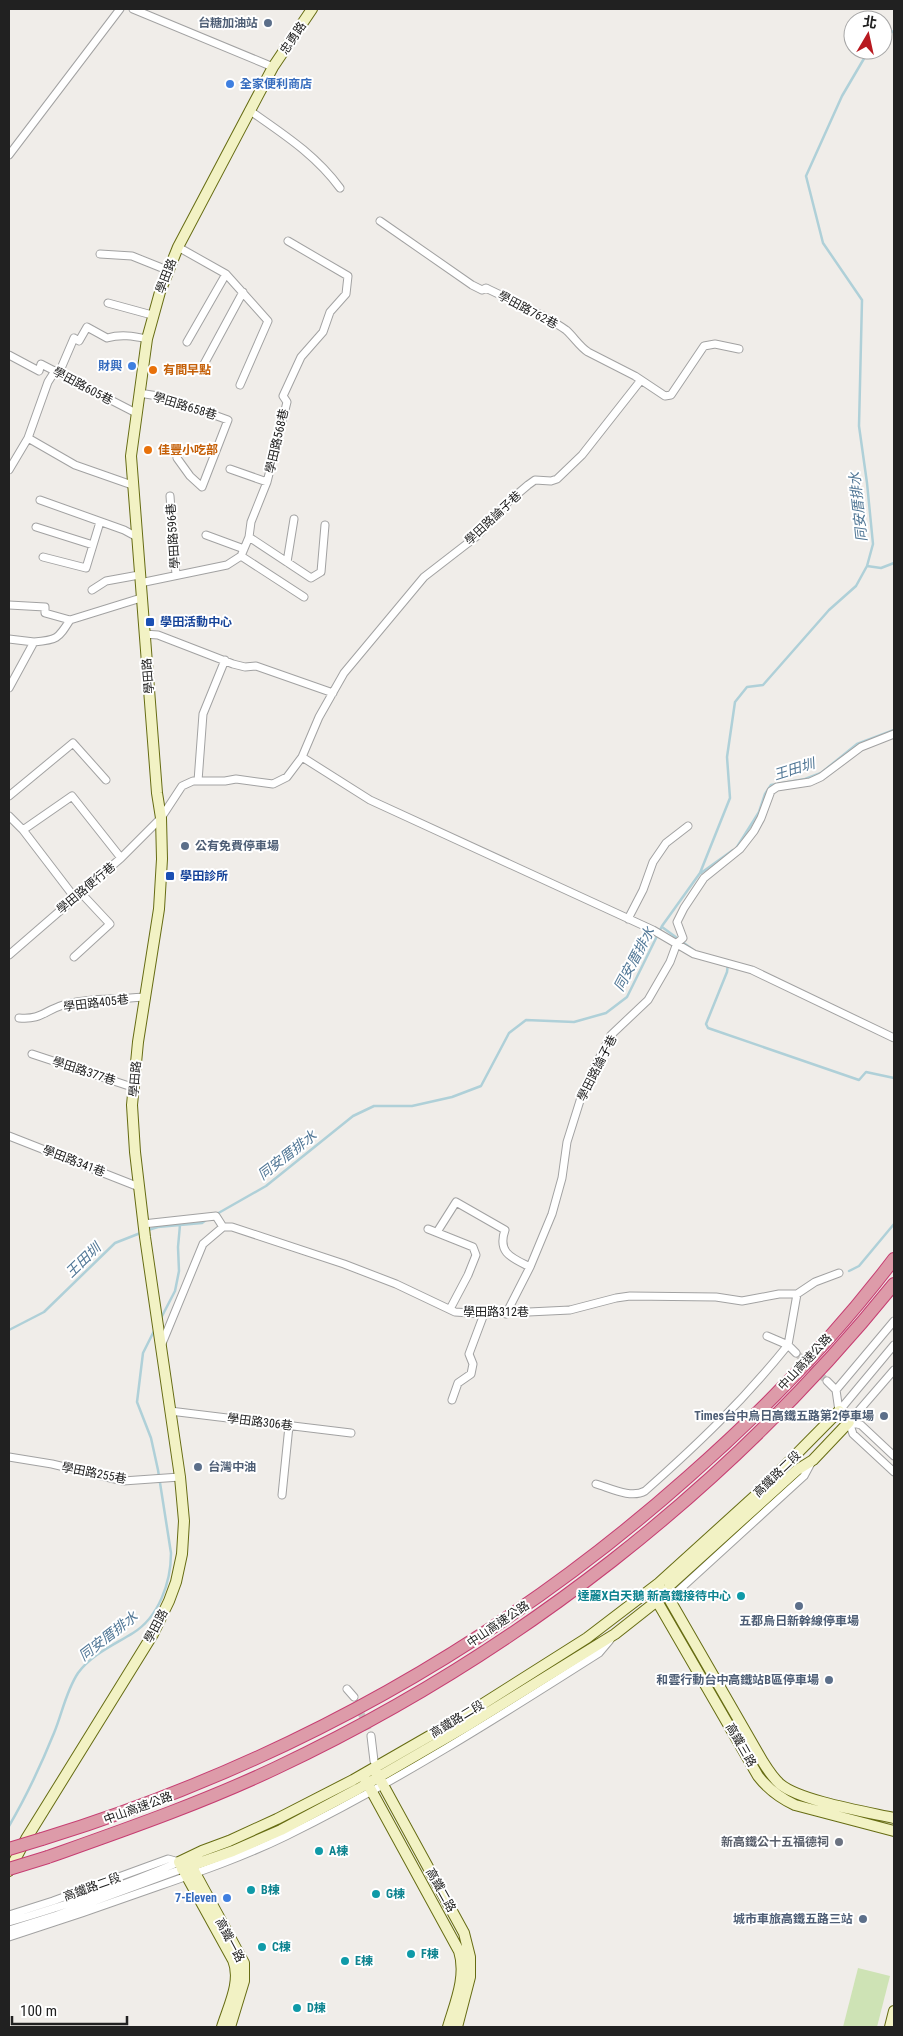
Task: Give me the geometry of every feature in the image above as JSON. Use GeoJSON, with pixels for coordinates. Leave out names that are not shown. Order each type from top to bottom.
{"type":"FeatureCollection","features":[{"type":"Feature","properties":{"kind":"highway","name":"中山高速公路"},"geometry":{"type":"LineString","coordinates":[[9,1849],[101,1822],[171,1796],[269,1754],[385,1694],[457,1652],[519,1610],[618,1537],[744,1426],[817,1350],[894,1259]]}},
{"type":"Feature","properties":{"kind":"highway","name":"中山高速公路"},"geometry":{"type":"LineString","coordinates":[[9,1870],[176,1811],[275,1768],[393,1707],[465,1665],[528,1623],[628,1549],[741,1450],[828,1361],[894,1284]]}},
{"type":"Feature","properties":{"kind":"street"},"geometry":{"type":"LineString","coordinates":[[9,155],[120,9]]}},
{"type":"Feature","properties":{"kind":"street"},"geometry":{"type":"LineString","coordinates":[[133,9],[273,67]]}},
{"type":"Feature","properties":{"kind":"street","name":"忠勇路"},"geometry":{"type":"LineString","coordinates":[[273,67],[312,9]]}},
{"type":"Feature","properties":{"kind":"street","name":"學田路"},"geometry":{"type":"LineString","coordinates":[[9,1870],[26,1839],[153,1634],[169,1602],[176,1582],[182,1554],[184,1521],[175,1477],[170,1411],[143,1224],[132,1105],[138,1042],[159,910],[162,859],[161,818],[157,793],[131,456],[147,338],[167,270],[273,67]]}},
{"type":"Feature","properties":{"kind":"street"},"geometry":{"type":"LineString","coordinates":[[249,110],[311,154],[328,171],[340,188]]}},
{"type":"Feature","properties":{"kind":"street","name":"學田路762巷"},"geometry":{"type":"LineString","coordinates":[[380,220],[472,285],[482,290],[486,288],[550,320],[567,331],[581,348],[614,364],[641,380],[659,394],[671,395],[704,346],[715,344],[739,349]]}},
{"type":"Feature","properties":{"kind":"street","name":"學田路568巷"},"geometry":{"type":"LineString","coordinates":[[242,553],[249,537],[251,522],[267,482],[287,402],[283,396],[301,357],[322,332],[330,312],[346,294],[348,281],[348,276],[288,241]]}},
{"type":"Feature","properties":{"kind":"street"},"geometry":{"type":"LineString","coordinates":[[178,247],[226,274],[268,321],[240,385]]}},
{"type":"Feature","properties":{"kind":"street"},"geometry":{"type":"LineString","coordinates":[[100,254],[132,256],[167,270]]}},
{"type":"Feature","properties":{"kind":"street"},"geometry":{"type":"LineString","coordinates":[[188,342],[226,274]]}},
{"type":"Feature","properties":{"kind":"street"},"geometry":{"type":"LineString","coordinates":[[203,366],[243,292]]}},
{"type":"Feature","properties":{"kind":"street"},"geometry":{"type":"LineString","coordinates":[[108,304],[152,316]]}},
{"type":"Feature","properties":{"kind":"street"},"geometry":{"type":"LineString","coordinates":[[9,470],[28,438],[48,382],[57,372],[74,338],[79,341],[87,328],[107,338],[115,335],[147,338]]}},
{"type":"Feature","properties":{"kind":"street","name":"學田路605巷"},"geometry":{"type":"LineString","coordinates":[[9,355],[39,371],[41,364],[136,413]]}},
{"type":"Feature","properties":{"kind":"street","name":"學田路論子巷"},"geometry":{"type":"LineString","coordinates":[[161,818],[182,786],[198,781],[236,779],[273,784],[287,777],[302,757],[319,717],[344,673],[424,577],[477,536],[508,502],[528,485],[536,480],[551,481],[557,479],[582,454],[641,380]]}},
{"type":"Feature","properties":{"kind":"street","name":"學田路658巷"},"geometry":{"type":"LineString","coordinates":[[139,393],[164,397],[228,420],[202,487],[190,476],[177,458]]}},
{"type":"Feature","properties":{"kind":"street"},"geometry":{"type":"LineString","coordinates":[[28,438],[75,465],[132,485]]}},
{"type":"Feature","properties":{"kind":"street"},"geometry":{"type":"LineString","coordinates":[[230,469],[267,482]]}},
{"type":"Feature","properties":{"kind":"street","name":"學田路596巷"},"geometry":{"type":"LineString","coordinates":[[170,496],[176,575]]}},
{"type":"Feature","properties":{"kind":"street"},"geometry":{"type":"LineString","coordinates":[[40,500],[124,530],[137,537]]}},
{"type":"Feature","properties":{"kind":"street"},"geometry":{"type":"LineString","coordinates":[[287,562],[294,519]]}},
{"type":"Feature","properties":{"kind":"street"},"geometry":{"type":"LineString","coordinates":[[44,557],[86,568],[100,522]]}},
{"type":"Feature","properties":{"kind":"street"},"geometry":{"type":"LineString","coordinates":[[249,537],[311,578],[320,572],[325,525]]}},
{"type":"Feature","properties":{"kind":"street"},"geometry":{"type":"LineString","coordinates":[[36,527],[93,545]]}},
{"type":"Feature","properties":{"kind":"street"},"geometry":{"type":"LineString","coordinates":[[206,535],[242,553],[304,597]]}},
{"type":"Feature","properties":{"kind":"street"},"geometry":{"type":"LineString","coordinates":[[92,590],[106,581],[176,575],[228,565],[242,553]]}},
{"type":"Feature","properties":{"kind":"street"},"geometry":{"type":"LineString","coordinates":[[9,604],[45,607],[45,613],[70,620],[141,598]]}},
{"type":"Feature","properties":{"kind":"street"},"geometry":{"type":"LineString","coordinates":[[9,639],[34,642],[54,641],[60,636],[70,620]]}},
{"type":"Feature","properties":{"kind":"street"},"geometry":{"type":"LineString","coordinates":[[144,634],[158,635],[245,667],[256,666],[333,693]]}},
{"type":"Feature","properties":{"kind":"street"},"geometry":{"type":"LineString","coordinates":[[9,688],[34,642]]}},
{"type":"Feature","properties":{"kind":"street"},"geometry":{"type":"LineString","coordinates":[[198,781],[203,714],[225,660]]}},
{"type":"Feature","properties":{"kind":"street","name":"學田路論子巷"},"geometry":{"type":"LineString","coordinates":[[506,1314],[530,1267],[552,1214],[562,1178],[567,1142],[584,1088],[611,1035],[648,1000],[659,982],[670,962],[677,943],[682,938],[677,922],[704,878],[740,849],[761,818],[771,790],[777,786],[810,782],[821,777],[861,747],[894,734]]}},
{"type":"Feature","properties":{"kind":"street"},"geometry":{"type":"LineString","coordinates":[[9,796],[73,742],[106,780]]}},
{"type":"Feature","properties":{"kind":"street"},"geometry":{"type":"LineString","coordinates":[[302,757],[370,800],[628,919],[677,943],[694,954],[752,970],[894,1038]]}},
{"type":"Feature","properties":{"kind":"street"},"geometry":{"type":"LineString","coordinates":[[23,830],[72,796],[122,858]]}},
{"type":"Feature","properties":{"kind":"street"},"geometry":{"type":"LineString","coordinates":[[9,816],[78,896],[110,924],[74,957]]}},
{"type":"Feature","properties":{"kind":"street","name":"學田路便行巷"},"geometry":{"type":"LineString","coordinates":[[9,955],[122,858],[161,818]]}},
{"type":"Feature","properties":{"kind":"street"},"geometry":{"type":"LineString","coordinates":[[628,919],[643,890],[653,862],[666,843],[688,826]]}},
{"type":"Feature","properties":{"kind":"street","name":"學田路405巷"},"geometry":{"type":"LineString","coordinates":[[19,1018],[33,1019],[63,1006],[81,1002],[146,997]]}},
{"type":"Feature","properties":{"kind":"street","name":"學田路377巷"},"geometry":{"type":"LineString","coordinates":[[32,1054],[135,1088]]}},
{"type":"Feature","properties":{"kind":"street","name":"學田路341巷"},"geometry":{"type":"LineString","coordinates":[[9,1136],[139,1187]]}},
{"type":"Feature","properties":{"kind":"street"},"geometry":{"type":"LineString","coordinates":[[437,1232],[456,1202],[505,1230],[502,1247],[512,1258],[530,1267]]}},
{"type":"Feature","properties":{"kind":"street","name":"學田路312巷"},"geometry":{"type":"LineString","coordinates":[[143,1224],[216,1216],[223,1227],[232,1226],[344,1264],[396,1284],[455,1312],[506,1314],[570,1310],[630,1296],[716,1297],[742,1302],[779,1294],[797,1294]]}},
{"type":"Feature","properties":{"kind":"street"},"geometry":{"type":"LineString","coordinates":[[160,1347],[203,1244],[223,1227]]}},
{"type":"Feature","properties":{"kind":"street"},"geometry":{"type":"LineString","coordinates":[[428,1229],[473,1247],[476,1255],[450,1309]]}},
{"type":"Feature","properties":{"kind":"street"},"geometry":{"type":"LineString","coordinates":[[596,1484],[632,1494],[639,1494],[645,1491],[707,1436],[748,1393],[788,1345],[797,1294],[815,1282],[839,1273]]}},
{"type":"Feature","properties":{"kind":"street"},"geometry":{"type":"LineString","coordinates":[[452,1400],[458,1383],[471,1374],[473,1364],[469,1354],[484,1314]]}},
{"type":"Feature","properties":{"kind":"street"},"geometry":{"type":"LineString","coordinates":[[836,1390],[894,1322]]}},
{"type":"Feature","properties":{"kind":"street"},"geometry":{"type":"LineString","coordinates":[[767,1336],[788,1345],[796,1353]]}},
{"type":"Feature","properties":{"kind":"street"},"geometry":{"type":"LineString","coordinates":[[838,1411],[894,1345]]}},
{"type":"Feature","properties":{"kind":"street"},"geometry":{"type":"LineString","coordinates":[[849,1422],[894,1370]]}},
{"type":"Feature","properties":{"kind":"street"},"geometry":{"type":"LineString","coordinates":[[827,1381],[836,1390],[838,1411],[849,1422],[853,1434],[894,1472]]}},
{"type":"Feature","properties":{"kind":"street","name":"學田路306巷"},"geometry":{"type":"LineString","coordinates":[[170,1411],[351,1433]]}},
{"type":"Feature","properties":{"kind":"street","name":"高鐵路二段"},"geometry":{"type":"LineString","coordinates":[[9,1914],[53,1901],[168,1859],[187,1868],[237,1858],[285,1837],[376,1771],[587,1638],[756,1495],[838,1411]]}},
{"type":"Feature","properties":{"kind":"street"},"geometry":{"type":"LineString","coordinates":[[849,1422],[861,1425],[894,1456]]}},
{"type":"Feature","properties":{"kind":"street","name":"高鐵路二段"},"geometry":{"type":"LineString","coordinates":[[9,1937],[59,1922],[187,1868],[277,1819],[365,1780],[376,1771],[465,1727],[615,1634],[658,1601],[667,1593],[670,1585],[798,1470],[812,1460],[849,1422]]}},
{"type":"Feature","properties":{"kind":"street"},"geometry":{"type":"LineString","coordinates":[[282,1496],[290,1426]]}},
{"type":"Feature","properties":{"kind":"street","name":"學田路255巷"},"geometry":{"type":"LineString","coordinates":[[9,1457],[52,1464],[123,1481],[175,1477]]}},
{"type":"Feature","properties":{"kind":"street","name":"高鐵三路"},"geometry":{"type":"LineString","coordinates":[[656,1581],[667,1593],[763,1762],[780,1784],[809,1798],[894,1818]]}},
{"type":"Feature","properties":{"kind":"street","name":"高鐵三路"},"geometry":{"type":"LineString","coordinates":[[648,1588],[658,1601],[758,1776],[766,1786],[795,1805],[894,1831]]}},
{"type":"Feature","properties":{"kind":"street"},"geometry":{"type":"LineString","coordinates":[[347,1689],[354,1697]]}},
{"type":"Feature","properties":{"kind":"street"},"geometry":{"type":"LineString","coordinates":[[371,1736],[376,1771]]}},
{"type":"Feature","properties":{"kind":"street","name":"高鐵二路"},"geometry":{"type":"LineString","coordinates":[[376,1771],[464,1933],[470,1957],[470,1977],[457,2027]]}},
{"type":"Feature","properties":{"kind":"street","name":"高鐵二路"},"geometry":{"type":"LineString","coordinates":[[365,1780],[459,1951],[462,1976],[448,2027]]}},
{"type":"Feature","properties":{"kind":"street"},"geometry":{"type":"LineString","coordinates":[[9,1930],[134,1881],[187,1868]]}},
{"type":"Feature","properties":{"kind":"street","name":"高鐵一路"},"geometry":{"type":"LineString","coordinates":[[187,1868],[233,1960],[236,1970],[236,1978],[222,2027]]}},
{"type":"Feature","properties":{"kind":"street","name":"高鐵一路"},"geometry":{"type":"LineString","coordinates":[[187,1868],[244,1963],[244,1981],[230,2027]]}},
{"type":"Feature","properties":{"kind":"street"},"geometry":{"type":"LineString","coordinates":[[9,1922],[56,1911]]}},
{"type":"Feature","properties":{"kind":"street"},"geometry":{"type":"LineString","coordinates":[[890,2027],[894,2011]]}},
{"type":"Feature","properties":{"kind":"green space"},"geometry":{"type":"Polygon","coordinates":[[[858,1968],[890,1976],[877,2027],[843,2027],[858,1968]]]}},
{"type":"Feature","properties":{"kind":"waterway","name":"同安厝排水"},"geometry":{"type":"LineString","coordinates":[[215,1215],[266,1186],[353,1116],[374,1106],[412,1106],[452,1097],[481,1086],[509,1033],[526,1020],[574,1022],[606,1013],[627,997],[662,926],[700,873],[730,798],[727,757],[735,702],[747,687],[763,685],[829,610],[856,586],[867,566],[873,544],[859,426],[862,300],[823,243],[806,176],[842,96],[863,60]]}},
{"type":"Feature","properties":{"kind":"waterway"},"geometry":{"type":"LineString","coordinates":[[867,566],[881,568],[894,563]]}},
{"type":"Feature","properties":{"kind":"waterway","name":"王田圳"},"geometry":{"type":"LineString","coordinates":[[737,847],[759,812],[765,794],[771,785],[805,779],[821,773],[857,744],[894,730]]}},
{"type":"Feature","properties":{"kind":"waterway","name":"王田圳"},"geometry":{"type":"LineString","coordinates":[[701,873],[733,850]]}},
{"type":"Feature","properties":{"kind":"waterway"},"geometry":{"type":"LineString","coordinates":[[662,927],[692,949]]}},
{"type":"Feature","properties":{"kind":"waterway"},"geometry":{"type":"LineString","coordinates":[[728,963],[727,972],[706,1024],[708,1028],[859,1080],[866,1072],[894,1078]]}},
{"type":"Feature","properties":{"kind":"waterway","name":"同安厝排水"},"geometry":{"type":"LineString","coordinates":[[148,1230],[158,1227],[202,1223],[206,1220]]}},
{"type":"Feature","properties":{"kind":"waterway"},"geometry":{"type":"LineString","coordinates":[[849,1271],[859,1266],[894,1224]]}},
{"type":"Feature","properties":{"kind":"waterway","name":"同安厝排水"},"geometry":{"type":"LineString","coordinates":[[160,1320],[175,1291],[179,1271],[178,1247],[180,1225]]}},
{"type":"Feature","properties":{"kind":"waterway","name":"王田圳"},"geometry":{"type":"LineString","coordinates":[[9,1330],[44,1312],[115,1243],[143,1232]]}},
{"type":"Feature","properties":{"kind":"waterway","name":"同安厝排水"},"geometry":{"type":"LineString","coordinates":[[9,1826],[39,1769],[70,1687],[78,1673],[90,1660],[142,1626],[150,1618],[166,1587],[171,1553],[158,1470],[151,1438],[137,1402],[143,1353],[154,1331]]}},
{"type":"Feature","properties":{"kind":"tunnel"},"geometry":{"type":"LineString","coordinates":[[796,1353],[827,1381]]}},
{"type":"Feature","properties":{"kind":"tunnel"},"geometry":{"type":"LineString","coordinates":[[357,1704],[371,1736]]}},
{"type":"Feature","properties":{"kind":"place","name":"台糖加油站"},"geometry":{"type":"Point","coordinates":[268,23]}},
{"type":"Feature","properties":{"kind":"place","name":"全家便利商店"},"geometry":{"type":"Point","coordinates":[230,84]}},
{"type":"Feature","properties":{"kind":"place","name":"財興"},"geometry":{"type":"Point","coordinates":[132,366]}},
{"type":"Feature","properties":{"kind":"place","name":"有間早點"},"geometry":{"type":"Point","coordinates":[153,370]}},
{"type":"Feature","properties":{"kind":"place","name":"佳豐小吃部"},"geometry":{"type":"Point","coordinates":[148,450]}},
{"type":"Feature","properties":{"kind":"place","name":"學田活動中心"},"geometry":{"type":"Point","coordinates":[150,622]}},
{"type":"Feature","properties":{"kind":"place","name":"公有免費停車場"},"geometry":{"type":"Point","coordinates":[185,846]}},
{"type":"Feature","properties":{"kind":"place","name":"學田診所"},"geometry":{"type":"Point","coordinates":[170,876]}},
{"type":"Feature","properties":{"kind":"place","name":"Times台中烏日高鐵五路第2停車場"},"geometry":{"type":"Point","coordinates":[884,1416]}},
{"type":"Feature","properties":{"kind":"place","name":"台灣中油"},"geometry":{"type":"Point","coordinates":[198,1467]}},
{"type":"Feature","properties":{"kind":"place","name":"達麗X白天鵝 新高鐵接待中心"},"geometry":{"type":"Point","coordinates":[741,1596]}},
{"type":"Feature","properties":{"kind":"place","name":"五都烏日新幹線停車場"},"geometry":{"type":"Point","coordinates":[799,1606]}},
{"type":"Feature","properties":{"kind":"place","name":"和雲行動台中高鐵站B區停車場"},"geometry":{"type":"Point","coordinates":[829,1680]}},
{"type":"Feature","properties":{"kind":"place","name":"新高鐵公十五福德祠"},"geometry":{"type":"Point","coordinates":[839,1842]}},
{"type":"Feature","properties":{"kind":"place","name":"A棟"},"geometry":{"type":"Point","coordinates":[319,1851]}},
{"type":"Feature","properties":{"kind":"place","name":"B棟"},"geometry":{"type":"Point","coordinates":[251,1890]}},
{"type":"Feature","properties":{"kind":"place","name":"G棟"},"geometry":{"type":"Point","coordinates":[376,1894]}},
{"type":"Feature","properties":{"kind":"place","name":"7-Eleven"},"geometry":{"type":"Point","coordinates":[227,1898]}},
{"type":"Feature","properties":{"kind":"place","name":"城市車旅高鐵五路三站"},"geometry":{"type":"Point","coordinates":[863,1919]}},
{"type":"Feature","properties":{"kind":"place","name":"C棟"},"geometry":{"type":"Point","coordinates":[262,1947]}},
{"type":"Feature","properties":{"kind":"place","name":"F棟"},"geometry":{"type":"Point","coordinates":[411,1954]}},
{"type":"Feature","properties":{"kind":"place","name":"E棟"},"geometry":{"type":"Point","coordinates":[345,1961]}},
{"type":"Feature","properties":{"kind":"place","name":"D棟"},"geometry":{"type":"Point","coordinates":[297,2008]}}]}
